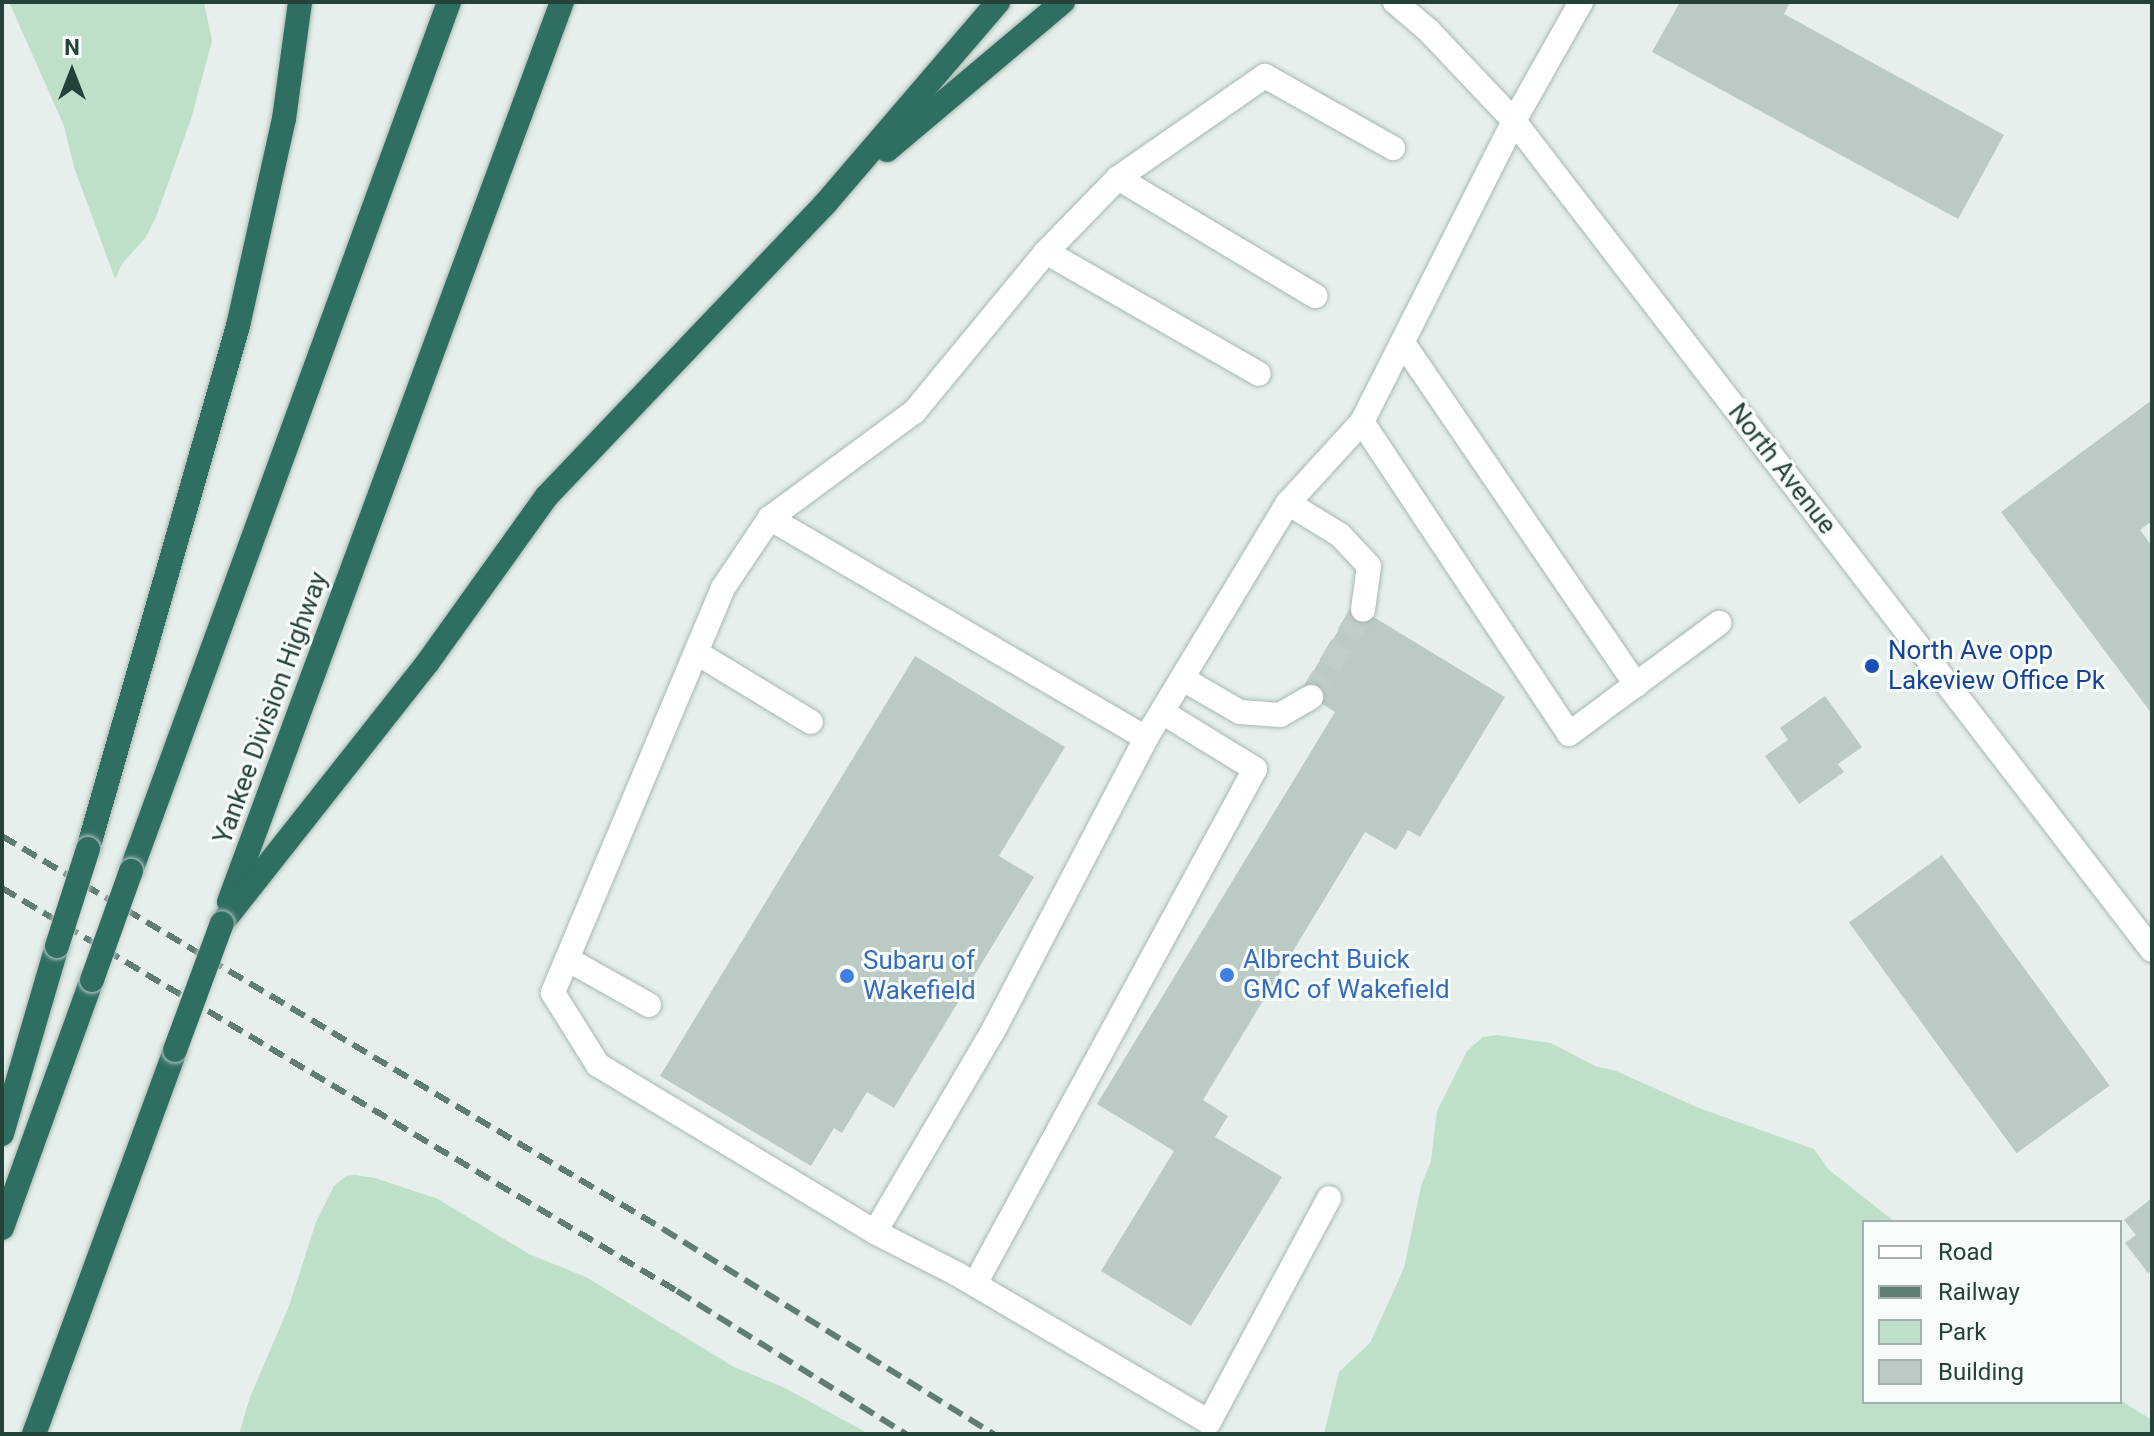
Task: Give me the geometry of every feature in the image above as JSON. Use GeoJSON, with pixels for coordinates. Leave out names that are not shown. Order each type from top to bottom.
{"type":"FeatureCollection","features":[{"type":"Feature","properties":{"kind":"highway"},"geometry":{"type":"LineString","coordinates":[[2,1134],[88,849],[238,326],[284,119],[300,2]]}},
{"type":"Feature","properties":{"kind":"highway"},"geometry":{"type":"LineString","coordinates":[[2,1228],[449,2]]}},
{"type":"Feature","properties":{"kind":"highway","name":"Yankee Division Highway"},"geometry":{"type":"LineString","coordinates":[[34,1434],[562,2]]}},
{"type":"Feature","properties":{"kind":"highway"},"geometry":{"type":"LineString","coordinates":[[222,923],[428,662],[546,497],[825,204],[998,2]]}},
{"type":"Feature","properties":{"kind":"highway"},"geometry":{"type":"LineString","coordinates":[[825,204],[1063,2]]}},
{"type":"Feature","properties":{"kind":"street","name":"North Avenue"},"geometry":{"type":"LineString","coordinates":[[1395,2],[1429,31],[1514,121],[2152,950]]}},
{"type":"Feature","properties":{"kind":"street"},"geometry":{"type":"LineString","coordinates":[[875,1232],[993,1031],[1146,738],[1288,503],[1362,422],[1514,121],[1581,2]]}},
{"type":"Feature","properties":{"kind":"street"},"geometry":{"type":"LineString","coordinates":[[1329,1198],[1209,1422],[975,1284],[875,1232],[598,1065],[553,993],[723,588],[770,518],[914,412],[1046,252],[1118,178],[1265,76],[1393,148]]}},
{"type":"Feature","properties":{"kind":"street"},"geometry":{"type":"LineString","coordinates":[[1118,178],[1315,296]]}},
{"type":"Feature","properties":{"kind":"street"},"geometry":{"type":"LineString","coordinates":[[1046,252],[1259,374]]}},
{"type":"Feature","properties":{"kind":"street"},"geometry":{"type":"LineString","coordinates":[[1403,343],[1636,685]]}},
{"type":"Feature","properties":{"kind":"street"},"geometry":{"type":"LineString","coordinates":[[1362,422],[1569,734],[1719,623]]}},
{"type":"Feature","properties":{"kind":"street"},"geometry":{"type":"LineString","coordinates":[[1288,503],[1340,535],[1369,566],[1363,610]]}},
{"type":"Feature","properties":{"kind":"street"},"geometry":{"type":"LineString","coordinates":[[770,518],[1146,738]]}},
{"type":"Feature","properties":{"kind":"street"},"geometry":{"type":"LineString","coordinates":[[697,653],[811,722]]}},
{"type":"Feature","properties":{"kind":"street"},"geometry":{"type":"LineString","coordinates":[[1183,679],[1240,712],[1280,715],[1311,697]]}},
{"type":"Feature","properties":{"kind":"street"},"geometry":{"type":"LineString","coordinates":[[975,1284],[1255,769],[1162,712]]}},
{"type":"Feature","properties":{"kind":"street"},"geometry":{"type":"LineString","coordinates":[[567,959],[649,1005]]}},
{"type":"Feature","properties":{"kind":"green space"},"geometry":{"type":"Polygon","coordinates":[[[9,2],[204,2],[212,41],[191,119],[156,217],[146,237],[122,264],[115,279],[74,167],[64,126],[9,2]]]}},
{"type":"Feature","properties":{"kind":"green space"},"geometry":{"type":"Polygon","coordinates":[[[1497,1035],[1551,1043],[1595,1066],[1616,1071],[1699,1108],[1814,1149],[1828,1169],[1892,1220],[1862,1220],[1862,1404],[2122,1404],[2122,1401],[2152,1420],[2152,1434],[1324,1434],[1339,1372],[1370,1343],[1404,1268],[1421,1186],[1431,1161],[1437,1111],[1467,1051],[1483,1037],[1497,1035]]]}},
{"type":"Feature","properties":{"kind":"green space"},"geometry":{"type":"Polygon","coordinates":[[[346,1176],[375,1178],[438,1199],[529,1254],[586,1277],[734,1367],[785,1388],[869,1434],[239,1434],[250,1397],[289,1306],[316,1222],[334,1186],[346,1176]]]}},
{"type":"Feature","properties":{"kind":"building"},"geometry":{"type":"Polygon","coordinates":[[[1680,2],[1790,2],[1784,14],[2004,135],[1958,219],[1652,52],[1680,2]]]}},
{"type":"Feature","properties":{"kind":"building"},"geometry":{"type":"Polygon","coordinates":[[[2152,400],[2152,521],[2140,530],[2152,546],[2152,714],[2001,512],[2152,400]]]}},
{"type":"Feature","properties":{"kind":"building","name":"Albrecht Buick GMC of Wakefield"},"geometry":{"type":"Polygon","coordinates":[[[1354,605],[1505,697],[1420,837],[1408,830],[1396,850],[1365,832],[1203,1100],[1228,1116],[1215,1137],[1282,1177],[1191,1326],[1101,1271],[1174,1151],[1097,1104],[1335,712],[1301,691],[1354,605]]]}},
{"type":"Feature","properties":{"kind":"building","name":"Subaru of Wakefield"},"geometry":{"type":"Polygon","coordinates":[[[915,656],[1065,747],[999,856],[1034,877],[894,1108],[867,1092],[842,1133],[834,1128],[811,1166],[660,1076],[915,656]]]}},
{"type":"Feature","properties":{"kind":"building"},"geometry":{"type":"Polygon","coordinates":[[[1825,696],[1862,747],[1838,764],[1844,772],[1799,804],[1765,756],[1788,740],[1780,728],[1825,696]]]}},
{"type":"Feature","properties":{"kind":"building"},"geometry":{"type":"Polygon","coordinates":[[[1942,855],[2110,1086],[2016,1153],[1849,923],[1942,855]]]}},
{"type":"Feature","properties":{"kind":"building"},"geometry":{"type":"Polygon","coordinates":[[[2152,1198],[2152,1270],[2148,1273],[2125,1243],[2136,1235],[2124,1220],[2152,1198]]]}},
{"type":"Feature","properties":{"kind":"tunnel"},"geometry":{"type":"LineString","coordinates":[[1311,697],[1363,610]]}},
{"type":"Feature","properties":{"kind":"railway"},"geometry":{"type":"LineString","coordinates":[[2,836],[663,1229],[994,1434]]}},
{"type":"Feature","properties":{"kind":"railway"},"geometry":{"type":"LineString","coordinates":[[2,888],[677,1291],[906,1434]]}},
{"type":"Feature","properties":{"kind":"place","name":"North Ave opp Lakeview Office Pk"},"geometry":{"type":"Point","coordinates":[1872,666]}},
{"type":"Feature","properties":{"kind":"place","name":"Albrecht Buick GMC of Wakefield"},"geometry":{"type":"Point","coordinates":[1227,975]}},
{"type":"Feature","properties":{"kind":"place","name":"Subaru of Wakefield"},"geometry":{"type":"Point","coordinates":[847,976]}}]}
